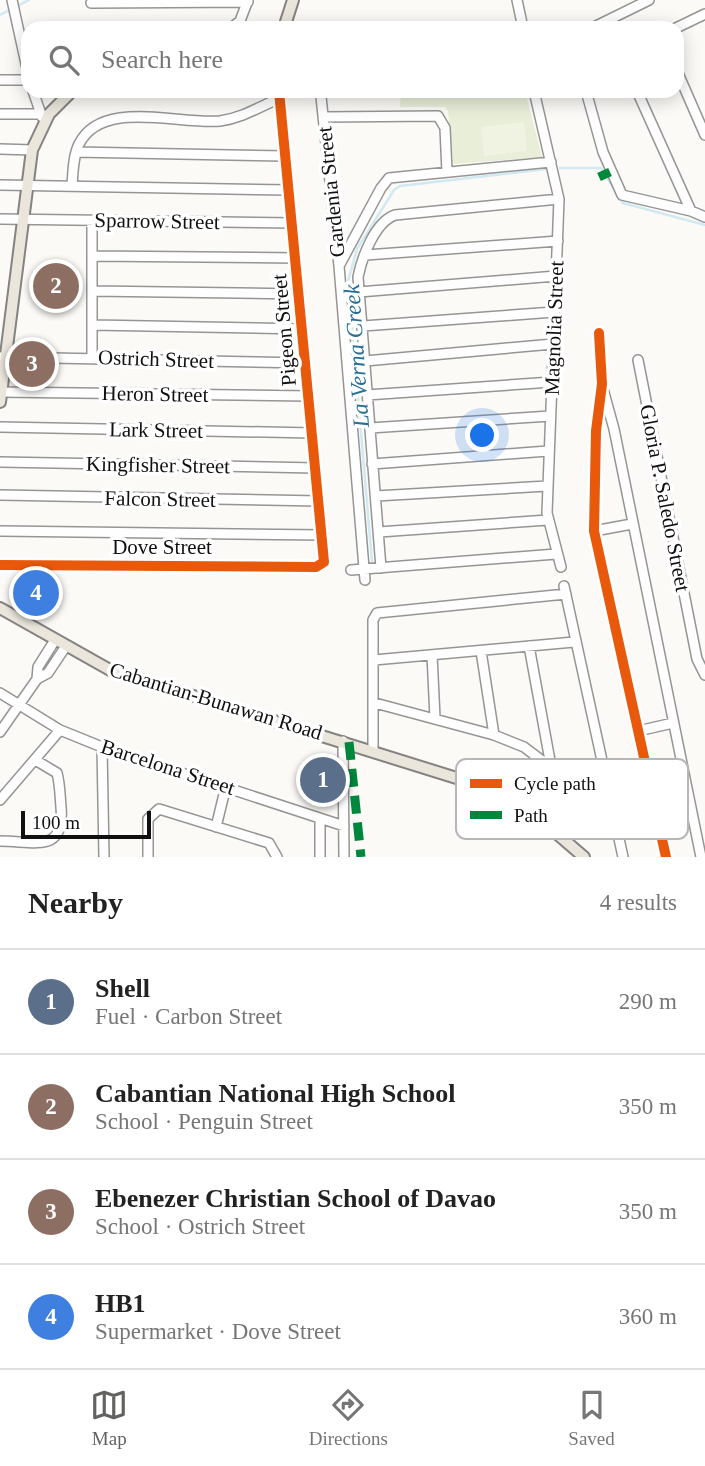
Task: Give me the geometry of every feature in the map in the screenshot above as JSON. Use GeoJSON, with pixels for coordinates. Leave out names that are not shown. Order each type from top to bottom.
{"type":"FeatureCollection","features":[{"type":"Feature","properties":{"kind":"main road"},"geometry":{"type":"LineString","coordinates":[[287,21],[293,0]]}},
{"type":"Feature","properties":{"kind":"main road"},"geometry":{"type":"LineString","coordinates":[[0,395],[21,219],[33,150],[43,118],[64,98]]}},
{"type":"Feature","properties":{"kind":"main road","name":"Cabantian-Bunawan Road"},"geometry":{"type":"LineString","coordinates":[[0,608],[110,670],[456,777]]}},
{"type":"Feature","properties":{"kind":"main road","name":"Cabantian-Bunawan Road"},"geometry":{"type":"LineString","coordinates":[[563,839],[584,857]]}},
{"type":"Feature","properties":{"kind":"street"},"geometry":{"type":"LineString","coordinates":[[12,0],[21,32]]}},
{"type":"Feature","properties":{"kind":"street"},"geometry":{"type":"LineString","coordinates":[[517,0],[522,21]]}},
{"type":"Feature","properties":{"kind":"street"},"geometry":{"type":"LineString","coordinates":[[606,21],[649,0]]}},
{"type":"Feature","properties":{"kind":"street"},"geometry":{"type":"LineString","coordinates":[[91,3],[248,1],[240,21]]}},
{"type":"Feature","properties":{"kind":"street"},"geometry":{"type":"LineString","coordinates":[[684,25],[704,18]]}},
{"type":"Feature","properties":{"kind":"street"},"geometry":{"type":"LineString","coordinates":[[0,80],[21,80]]}},
{"type":"Feature","properties":{"kind":"street"},"geometry":{"type":"LineString","coordinates":[[684,87],[705,135]]}},
{"type":"Feature","properties":{"kind":"street"},"geometry":{"type":"LineString","coordinates":[[0,114],[43,118],[36,98]]}},
{"type":"Feature","properties":{"kind":"street"},"geometry":{"type":"LineString","coordinates":[[72,186],[76,152],[86,134],[111,118],[216,121],[234,119],[273,98]]}},
{"type":"Feature","properties":{"kind":"street","name":"Pigeon Street"},"geometry":{"type":"LineString","coordinates":[[279,98],[320,501],[322,564]]}},
{"type":"Feature","properties":{"kind":"street","name":"Gardenia Street"},"geometry":{"type":"LineString","coordinates":[[321,98],[339,266],[365,580]]}},
{"type":"Feature","properties":{"kind":"street","name":"Magnolia Street"},"geometry":{"type":"LineString","coordinates":[[536,98],[559,199],[547,486],[548,520],[561,567]]}},
{"type":"Feature","properties":{"kind":"street"},"geometry":{"type":"LineString","coordinates":[[588,98],[603,152],[622,195],[691,211],[705,218]]}},
{"type":"Feature","properties":{"kind":"street"},"geometry":{"type":"LineString","coordinates":[[640,98],[691,211]]}},
{"type":"Feature","properties":{"kind":"street"},"geometry":{"type":"LineString","coordinates":[[323,117],[438,116],[444,128],[447,172]]}},
{"type":"Feature","properties":{"kind":"street"},"geometry":{"type":"LineString","coordinates":[[0,149],[33,150]]}},
{"type":"Feature","properties":{"kind":"street"},"geometry":{"type":"LineString","coordinates":[[76,152],[286,156]]}},
{"type":"Feature","properties":{"kind":"street"},"geometry":{"type":"LineString","coordinates":[[339,266],[389,178],[551,162]]}},
{"type":"Feature","properties":{"kind":"street"},"geometry":{"type":"LineString","coordinates":[[0,185],[290,190]]}},
{"type":"Feature","properties":{"kind":"street"},"geometry":{"type":"LineString","coordinates":[[381,568],[358,277],[366,255],[382,222],[395,215],[559,199]]}},
{"type":"Feature","properties":{"kind":"street","name":"Sparrow Street"},"geometry":{"type":"LineString","coordinates":[[0,219],[293,223]]}},
{"type":"Feature","properties":{"kind":"street"},"geometry":{"type":"LineString","coordinates":[[92,220],[92,357]]}},
{"type":"Feature","properties":{"kind":"street"},"geometry":{"type":"LineString","coordinates":[[366,255],[558,241]]}},
{"type":"Feature","properties":{"kind":"street"},"geometry":{"type":"LineString","coordinates":[[92,256],[296,257]]}},
{"type":"Feature","properties":{"kind":"street"},"geometry":{"type":"LineString","coordinates":[[359,292],[556,276]]}},
{"type":"Feature","properties":{"kind":"street"},"geometry":{"type":"LineString","coordinates":[[93,291],[300,294]]}},
{"type":"Feature","properties":{"kind":"street"},"geometry":{"type":"LineString","coordinates":[[363,326],[554,312]]}},
{"type":"Feature","properties":{"kind":"street"},"geometry":{"type":"LineString","coordinates":[[93,325],[303,330]]}},
{"type":"Feature","properties":{"kind":"street"},"geometry":{"type":"LineString","coordinates":[[599,333],[601,384],[596,431],[594,531],[644,759]]}},
{"type":"Feature","properties":{"kind":"street"},"geometry":{"type":"LineString","coordinates":[[365,361],[553,344]]}},
{"type":"Feature","properties":{"kind":"street","name":"Ostrich Street"},"geometry":{"type":"LineString","coordinates":[[3,357],[306,363]]}},
{"type":"Feature","properties":{"kind":"street","name":"Gloria P. Saledo Street"},"geometry":{"type":"LineString","coordinates":[[638,360],[695,647],[705,675]]}},
{"type":"Feature","properties":{"kind":"street"},"geometry":{"type":"LineString","coordinates":[[367,395],[552,382]]}},
{"type":"Feature","properties":{"kind":"street"},"geometry":{"type":"LineString","coordinates":[[601,384],[614,429],[681,759]]}},
{"type":"Feature","properties":{"kind":"street","name":"Heron Street"},"geometry":{"type":"LineString","coordinates":[[0,395],[309,396]]}},
{"type":"Feature","properties":{"kind":"street"},"geometry":{"type":"LineString","coordinates":[[370,428],[550,416]]}},
{"type":"Feature","properties":{"kind":"street","name":"Lark Street"},"geometry":{"type":"LineString","coordinates":[[0,427],[313,433]]}},
{"type":"Feature","properties":{"kind":"street"},"geometry":{"type":"LineString","coordinates":[[596,431],[614,429]]}},
{"type":"Feature","properties":{"kind":"street"},"geometry":{"type":"LineString","coordinates":[[372,464],[548,451]]}},
{"type":"Feature","properties":{"kind":"street","name":"Kingfisher Street"},"geometry":{"type":"LineString","coordinates":[[0,462],[316,468]]}},
{"type":"Feature","properties":{"kind":"street"},"geometry":{"type":"LineString","coordinates":[[376,496],[547,486]]}},
{"type":"Feature","properties":{"kind":"street","name":"Falcon Street"},"geometry":{"type":"LineString","coordinates":[[0,495],[320,501]]}},
{"type":"Feature","properties":{"kind":"street"},"geometry":{"type":"LineString","coordinates":[[379,532],[548,520]]}},
{"type":"Feature","properties":{"kind":"street"},"geometry":{"type":"LineString","coordinates":[[594,531],[632,524]]}},
{"type":"Feature","properties":{"kind":"street"},"geometry":{"type":"LineString","coordinates":[[0,531],[323,536]]}},
{"type":"Feature","properties":{"kind":"street"},"geometry":{"type":"LineString","coordinates":[[351,570],[556,554]]}},
{"type":"Feature","properties":{"kind":"street","name":"Dove Street"},"geometry":{"type":"LineString","coordinates":[[0,565],[316,567],[322,564]]}},
{"type":"Feature","properties":{"kind":"street"},"geometry":{"type":"LineString","coordinates":[[373,750],[373,620],[377,613],[565,590],[574,642],[602,759]]}},
{"type":"Feature","properties":{"kind":"street"},"geometry":{"type":"LineString","coordinates":[[37,679],[38,667],[55,640]]}},
{"type":"Feature","properties":{"kind":"street"},"geometry":{"type":"LineString","coordinates":[[374,660],[574,642]]}},
{"type":"Feature","properties":{"kind":"street"},"geometry":{"type":"LineString","coordinates":[[0,732],[37,679],[48,673],[66,646]]}},
{"type":"Feature","properties":{"kind":"street"},"geometry":{"type":"LineString","coordinates":[[529,646],[550,759]]}},
{"type":"Feature","properties":{"kind":"street"},"geometry":{"type":"LineString","coordinates":[[481,651],[494,735]]}},
{"type":"Feature","properties":{"kind":"street"},"geometry":{"type":"LineString","coordinates":[[432,655],[435,718]]}},
{"type":"Feature","properties":{"kind":"street","name":"Barcelona Street"},"geometry":{"type":"LineString","coordinates":[[0,693],[60,730],[102,747],[344,826]]}},
{"type":"Feature","properties":{"kind":"street"},"geometry":{"type":"LineString","coordinates":[[375,703],[494,735],[524,747],[541,759]]}},
{"type":"Feature","properties":{"kind":"street"},"geometry":{"type":"LineString","coordinates":[[638,732],[673,723]]}},
{"type":"Feature","properties":{"kind":"street"},"geometry":{"type":"LineString","coordinates":[[0,800],[37,761],[60,730]]}},
{"type":"Feature","properties":{"kind":"street"},"geometry":{"type":"LineString","coordinates":[[343,741],[344,857]]}},
{"type":"Feature","properties":{"kind":"street"},"geometry":{"type":"LineString","coordinates":[[102,747],[104,857]]}},
{"type":"Feature","properties":{"kind":"street"},"geometry":{"type":"LineString","coordinates":[[0,841],[48,841],[57,837],[63,827],[57,773],[37,761]]}},
{"type":"Feature","properties":{"kind":"street"},"geometry":{"type":"LineString","coordinates":[[216,827],[226,786]]}},
{"type":"Feature","properties":{"kind":"street"},"geometry":{"type":"LineString","coordinates":[[688,795],[701,857]]}},
{"type":"Feature","properties":{"kind":"street"},"geometry":{"type":"LineString","coordinates":[[148,857],[148,818],[152,812],[159,810],[269,843],[277,857]]}},
{"type":"Feature","properties":{"kind":"street"},"geometry":{"type":"LineString","coordinates":[[320,818],[320,857]]}},
{"type":"Feature","properties":{"kind":"street"},"geometry":{"type":"LineString","coordinates":[[619,839],[623,857]]}},
{"type":"Feature","properties":{"kind":"street"},"geometry":{"type":"LineString","coordinates":[[662,839],[666,857]]}},
{"type":"Feature","properties":{"kind":"green space"},"geometry":{"type":"Polygon","coordinates":[[[401,98],[527,98],[542,157],[453,164],[448,111],[445,107],[400,107],[401,98]]]}},
{"type":"Feature","properties":{"kind":"green space"},"geometry":{"type":"Polygon","coordinates":[[[524,122],[527,151],[484,156],[481,127],[524,122]]]}},
{"type":"Feature","properties":{"kind":"waterway"},"geometry":{"type":"LineString","coordinates":[[0,15],[29,0]]}},
{"type":"Feature","properties":{"kind":"waterway","name":"La Verna Creek"},"geometry":{"type":"LineString","coordinates":[[560,168],[601,168],[623,203],[705,225]]}},
{"type":"Feature","properties":{"kind":"waterway","name":"La Verna Creek"},"geometry":{"type":"LineString","coordinates":[[372,561],[348,281],[357,249],[394,190],[400,186],[546,169]]}},
{"type":"Feature","properties":{"kind":"marked path"},"geometry":{"type":"LineString","coordinates":[[599,177],[610,172]]}},
{"type":"Feature","properties":{"kind":"marked path"},"geometry":{"type":"LineString","coordinates":[[349,742],[361,857]]}},
{"type":"Feature","properties":{"kind":"cycle path"},"geometry":{"type":"LineString","coordinates":[[0,565],[316,567],[324,562],[280,98]]}},
{"type":"Feature","properties":{"kind":"cycle path"},"geometry":{"type":"LineString","coordinates":[[599,333],[602,384],[596,431],[594,531],[644,759]]}},
{"type":"Feature","properties":{"kind":"cycle path"},"geometry":{"type":"LineString","coordinates":[[662,839],[666,857]]}},
{"type":"Feature","properties":{"kind":"place","name":"Cabantian National High School"},"geometry":{"type":"Point","coordinates":[56,286]}},
{"type":"Feature","properties":{"kind":"place","name":"Ebenezer Christian School of Davao"},"geometry":{"type":"Point","coordinates":[32,364]}},
{"type":"Feature","properties":{"kind":"place","name":"HB1"},"geometry":{"type":"Point","coordinates":[36,593]}},
{"type":"Feature","properties":{"kind":"place","name":"Shell"},"geometry":{"type":"Point","coordinates":[323,780]}}]}
